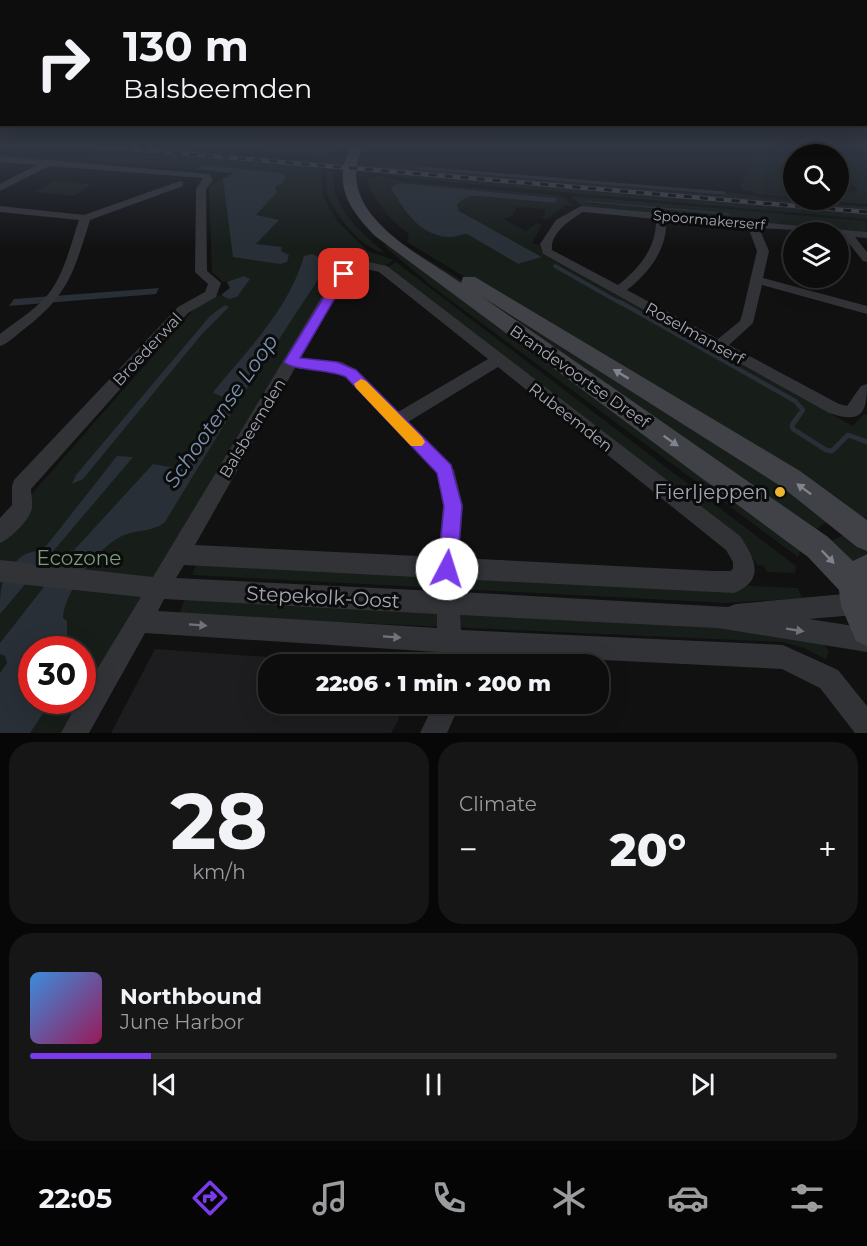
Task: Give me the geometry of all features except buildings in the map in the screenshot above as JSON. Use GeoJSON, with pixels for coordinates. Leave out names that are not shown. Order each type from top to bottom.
{"type":"FeatureCollection","features":[{"type":"Feature","properties":{"kind":"main road","name":"Brandevoortse Dreef"},"geometry":{"type":"LineString","coordinates":[[348,180],[348,186],[358,208],[380,233],[818,547],[861,597]]}},
{"type":"Feature","properties":{"kind":"main road","name":"Brandevoortse Dreef"},"geometry":{"type":"LineString","coordinates":[[356,180],[356,185],[372,214],[395,236],[761,460],[867,537]]}},
{"type":"Feature","properties":{"kind":"street"},"geometry":{"type":"LineString","coordinates":[[0,188],[15,180]]}},
{"type":"Feature","properties":{"kind":"street","name":"Broederwal"},"geometry":{"type":"LineString","coordinates":[[0,533],[22,508],[21,486],[183,310],[205,298],[214,290],[211,279],[201,272],[200,256],[201,189],[208,180]]}},
{"type":"Feature","properties":{"kind":"street"},"geometry":{"type":"LineString","coordinates":[[0,209],[85,218],[180,184]]}},
{"type":"Feature","properties":{"kind":"street","name":"Spoormakerserf"},"geometry":{"type":"LineString","coordinates":[[546,244],[560,222],[582,209],[783,227]]}},
{"type":"Feature","properties":{"kind":"street"},"geometry":{"type":"LineString","coordinates":[[618,291],[641,273],[661,235],[661,216]]}},
{"type":"Feature","properties":{"kind":"street"},"geometry":{"type":"LineString","coordinates":[[0,340],[51,299],[63,282],[85,218]]}},
{"type":"Feature","properties":{"kind":"street"},"geometry":{"type":"LineString","coordinates":[[719,346],[746,322],[763,247],[752,224]]}},
{"type":"Feature","properties":{"kind":"street","name":"Spoormakerserf"},"geometry":{"type":"LineString","coordinates":[[849,234],[867,235]]}},
{"type":"Feature","properties":{"kind":"street"},"geometry":{"type":"LineString","coordinates":[[849,242],[867,260]]}},
{"type":"Feature","properties":{"kind":"street","name":"Roselmanserf"},"geometry":{"type":"LineString","coordinates":[[546,244],[547,252],[835,409],[851,413],[867,390]]}},
{"type":"Feature","properties":{"kind":"street","name":"Balsbeemden"},"geometry":{"type":"LineString","coordinates":[[74,733],[339,278],[364,266],[383,269]]}},
{"type":"Feature","properties":{"kind":"street","name":"Rubeemden"},"geometry":{"type":"LineString","coordinates":[[383,269],[733,543],[744,560],[744,574]]}},
{"type":"Feature","properties":{"kind":"street"},"geometry":{"type":"LineString","coordinates":[[756,280],[867,310]]}},
{"type":"Feature","properties":{"kind":"street"},"geometry":{"type":"LineString","coordinates":[[396,421],[499,360]]}},
{"type":"Feature","properties":{"kind":"street"},"geometry":{"type":"LineString","coordinates":[[291,362],[337,366],[351,374],[445,470],[453,506],[447,569],[450,654]]}},
{"type":"Feature","properties":{"kind":"street","name":"Stepekolk-Oost"},"geometry":{"type":"LineString","coordinates":[[178,554],[714,582],[734,582],[744,574]]}},
{"type":"Feature","properties":{"kind":"street","name":"Stepekolk-Oost"},"geometry":{"type":"LineString","coordinates":[[4,571],[158,588],[718,617],[867,640]]}},
{"type":"Feature","properties":{"kind":"street","name":"Stepekolk-Oost"},"geometry":{"type":"LineString","coordinates":[[718,617],[861,597]]}},
{"type":"Feature","properties":{"kind":"street","name":"Stepekolk-Oost"},"geometry":{"type":"LineString","coordinates":[[139,621],[451,641],[783,657],[829,679],[867,727]]}},
{"type":"Feature","properties":{"kind":"street"},"geometry":{"type":"LineString","coordinates":[[433,733],[442,714]]}},
{"type":"Feature","properties":{"kind":"shaded area"},"geometry":{"type":"Polygon","coordinates":[[[455,180],[549,180],[783,200],[783,209],[455,180]]]}},
{"type":"Feature","properties":{"kind":"shaded area"},"geometry":{"type":"Polygon","coordinates":[[[849,205],[867,207],[867,216],[798,210],[849,210],[849,205]]]}},
{"type":"Feature","properties":{"kind":"shaded area"},"geometry":{"type":"Polygon","coordinates":[[[155,649],[258,656],[258,714],[399,714],[391,733],[111,733],[155,649]]]}},
{"type":"Feature","properties":{"kind":"green space","name":"Ecozone"},"geometry":{"type":"Polygon","coordinates":[[[220,180],[322,180],[323,196],[338,222],[368,251],[394,260],[385,266],[372,263],[361,264],[337,274],[96,682],[96,636],[18,636],[18,714],[77,714],[66,733],[0,733],[0,530],[195,308],[218,295],[223,296],[231,289],[229,281],[223,282],[212,272],[209,186],[220,180]]]}},
{"type":"Feature","properties":{"kind":"green space"},"geometry":{"type":"Polygon","coordinates":[[[326,180],[334,180],[337,197],[349,218],[384,252],[376,251],[368,246],[351,231],[331,203],[326,180]]]}},
{"type":"Feature","properties":{"kind":"green space"},"geometry":{"type":"Polygon","coordinates":[[[368,180],[396,180],[562,196],[574,207],[566,205],[547,219],[541,218],[545,215],[545,209],[517,207],[513,215],[504,219],[526,231],[537,223],[542,225],[532,243],[539,245],[544,255],[853,426],[864,414],[867,415],[867,518],[850,517],[763,458],[407,242],[409,234],[383,209],[368,180]],[[400,183],[393,184],[392,190],[408,214],[421,227],[438,235],[450,237],[467,234],[518,264],[542,257],[459,211],[457,203],[467,197],[477,196],[554,203],[557,200],[400,183]]]}},
{"type":"Feature","properties":{"kind":"green space"},"geometry":{"type":"Polygon","coordinates":[[[428,180],[464,180],[867,216],[867,219],[428,180]]]}},
{"type":"Feature","properties":{"kind":"green space"},"geometry":{"type":"Polygon","coordinates":[[[549,180],[584,180],[722,192],[783,200],[549,180]]]}},
{"type":"Feature","properties":{"kind":"green space"},"geometry":{"type":"Polygon","coordinates":[[[743,180],[783,180],[783,197],[754,194],[752,191],[743,190],[741,186],[743,180]]]}},
{"type":"Feature","properties":{"kind":"green space"},"geometry":{"type":"Polygon","coordinates":[[[849,180],[867,180],[867,204],[849,203],[849,191],[858,191],[849,180]]]}},
{"type":"Feature","properties":{"kind":"green space"},"geometry":{"type":"Polygon","coordinates":[[[54,181],[92,184],[74,196],[35,192],[54,181]]]}},
{"type":"Feature","properties":{"kind":"green space"},"geometry":{"type":"Polygon","coordinates":[[[571,197],[866,221],[867,233],[849,231],[849,222],[783,222],[783,225],[583,207],[571,197]],[[584,201],[585,203],[731,215],[728,213],[584,201]]]}},
{"type":"Feature","properties":{"kind":"green space"},"geometry":{"type":"Polygon","coordinates":[[[396,240],[761,465],[830,520],[816,529],[396,240]]]}},
{"type":"Feature","properties":{"kind":"green space"},"geometry":{"type":"Polygon","coordinates":[[[383,245],[388,245],[805,542],[798,557],[434,288],[383,245]]]}},
{"type":"Feature","properties":{"kind":"green space"},"geometry":{"type":"Polygon","coordinates":[[[396,262],[796,566],[795,573],[767,572],[764,566],[757,565],[743,541],[387,267],[396,262]]]}},
{"type":"Feature","properties":{"kind":"green space"},"geometry":{"type":"Polygon","coordinates":[[[844,535],[867,542],[867,553],[846,566],[826,550],[833,540],[844,535]]]}},
{"type":"Feature","properties":{"kind":"green space"},"geometry":{"type":"Polygon","coordinates":[[[198,560],[798,588],[802,598],[726,603],[192,575],[198,560]]]}},
{"type":"Feature","properties":{"kind":"green space"},"geometry":{"type":"Polygon","coordinates":[[[185,598],[721,626],[820,639],[829,652],[826,659],[804,648],[782,642],[179,615],[185,598]]]}},
{"type":"Feature","properties":{"kind":"water"},"geometry":{"type":"Polygon","coordinates":[[[223,180],[284,180],[275,187],[277,192],[256,215],[279,220],[256,244],[282,247],[281,251],[289,255],[287,262],[280,264],[233,257],[223,180]]]}},
{"type":"Feature","properties":{"kind":"water"},"geometry":{"type":"Polygon","coordinates":[[[400,183],[558,199],[554,203],[477,196],[467,197],[457,204],[459,211],[542,257],[518,264],[467,234],[450,237],[429,232],[414,221],[392,190],[391,186],[400,183]]]}},
{"type":"Feature","properties":{"kind":"water"},"geometry":{"type":"Polygon","coordinates":[[[583,202],[728,213],[731,215],[583,202]]]}},
{"type":"Feature","properties":{"kind":"water","name":"Schootense Loop"},"geometry":{"type":"Polygon","coordinates":[[[312,254],[322,259],[325,267],[323,272],[238,402],[165,522],[154,528],[122,536],[93,560],[76,584],[65,607],[63,618],[67,621],[67,636],[18,636],[18,714],[42,714],[30,733],[0,733],[0,673],[7,663],[5,656],[0,654],[0,643],[65,560],[153,464],[175,468],[223,401],[223,397],[213,393],[214,391],[278,311],[304,256],[312,254]]]}},
{"type":"Feature","properties":{"kind":"water"},"geometry":{"type":"Polygon","coordinates":[[[244,276],[250,279],[237,297],[229,299],[221,295],[230,288],[227,282],[244,276]]]}},
{"type":"Feature","properties":{"kind":"water"},"geometry":{"type":"Polygon","coordinates":[[[159,288],[156,294],[9,306],[14,299],[159,288]]]}},
{"type":"Feature","properties":{"kind":"water"},"geometry":{"type":"Polygon","coordinates":[[[225,305],[229,307],[202,334],[83,479],[72,484],[76,475],[210,316],[225,305]]]}},
{"type":"Feature","properties":{"kind":"water"},"geometry":{"type":"Polygon","coordinates":[[[117,456],[133,457],[0,614],[1,590],[5,576],[14,563],[24,555],[47,545],[117,456]]]}},
{"type":"Feature","properties":{"kind":"waterway"},"geometry":{"type":"LineString","coordinates":[[568,180],[724,193]]}},
{"type":"Feature","properties":{"kind":"waterway"},"geometry":{"type":"LineString","coordinates":[[555,266],[622,304]]}},
{"type":"Feature","properties":{"kind":"waterway"},"geometry":{"type":"LineString","coordinates":[[620,302],[795,401],[803,410],[799,415]]}},
{"type":"Feature","properties":{"kind":"waterway"},"geometry":{"type":"LineString","coordinates":[[800,414],[792,425],[793,429],[826,450],[832,451],[848,435],[867,442]]}},
{"type":"Feature","properties":{"kind":"railway"},"geometry":{"type":"LineString","coordinates":[[495,180],[867,212]]}},
{"type":"Feature","properties":{"kind":"slow traffic"},"geometry":{"type":"LineString","coordinates":[[361,384],[417,442]]}},
{"type":"Feature","properties":{"kind":"place","name":"Fierljeppen"},"geometry":{"type":"Point","coordinates":[780,492]}},
{"type":"Feature","properties":{"kind":"route"},"geometry":{"type":"LineString","coordinates":[[344,274],[339,278],[291,362],[337,366],[351,374],[445,470],[453,506],[447,569]]}}]}
